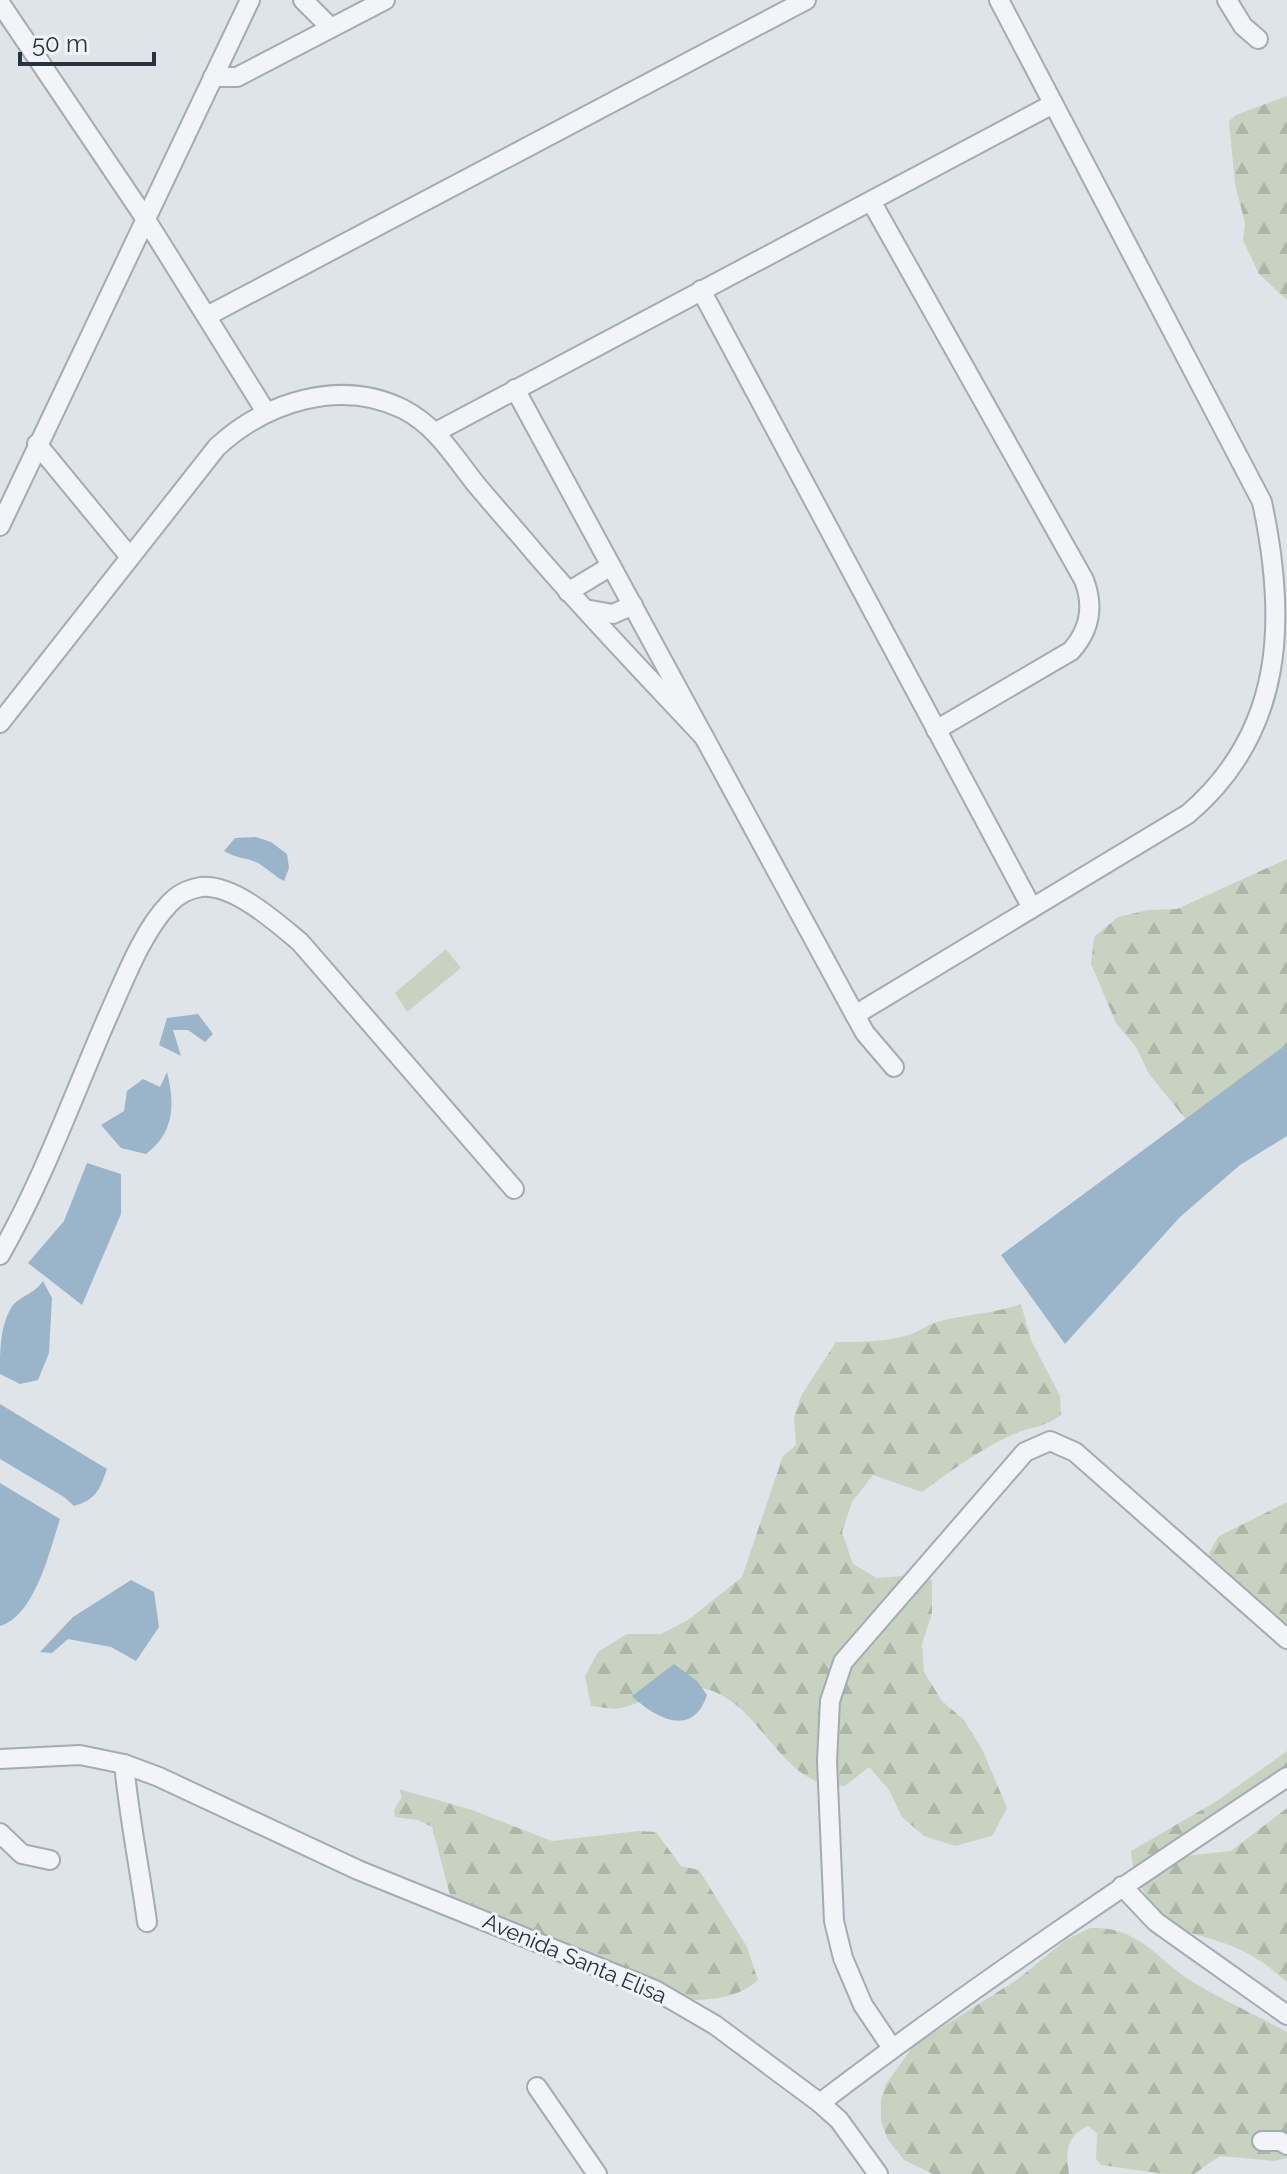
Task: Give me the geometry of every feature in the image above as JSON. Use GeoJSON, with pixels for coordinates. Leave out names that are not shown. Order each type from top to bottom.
{"type":"FeatureCollection","features":[{"type":"Feature","properties":{"kind":"street"},"geometry":{"type":"LineString","coordinates":[[0,526],[250,0]]}},
{"type":"Feature","properties":{"kind":"street"},"geometry":{"type":"LineString","coordinates":[[303,0],[331,28]]}},
{"type":"Feature","properties":{"kind":"street"},"geometry":{"type":"LineString","coordinates":[[213,77],[237,77],[385,0]]}},
{"type":"Feature","properties":{"kind":"street"},"geometry":{"type":"LineString","coordinates":[[207,316],[806,0]]}},
{"type":"Feature","properties":{"kind":"street"},"geometry":{"type":"LineString","coordinates":[[855,1015],[1188,814],[1224,780],[1252,740],[1280,672],[1287,622],[1284,573],[1279,548],[1262,502],[999,0]]}},
{"type":"Feature","properties":{"kind":"street"},"geometry":{"type":"LineString","coordinates":[[1227,0],[1243,26],[1258,39]]}},
{"type":"Feature","properties":{"kind":"street"},"geometry":{"type":"LineString","coordinates":[[0,3],[145,218],[266,412]]}},
{"type":"Feature","properties":{"kind":"street"},"geometry":{"type":"LineString","coordinates":[[436,432],[1053,104]]}},
{"type":"Feature","properties":{"kind":"street"},"geometry":{"type":"LineString","coordinates":[[871,201],[1084,580],[1090,602],[1087,624],[1071,651],[936,730]]}},
{"type":"Feature","properties":{"kind":"street"},"geometry":{"type":"LineString","coordinates":[[701,290],[1032,908]]}},
{"type":"Feature","properties":{"kind":"street"},"geometry":{"type":"LineString","coordinates":[[515,389],[865,1033],[894,1067]]}},
{"type":"Feature","properties":{"kind":"street"},"geometry":{"type":"LineString","coordinates":[[0,723],[217,447],[240,427],[266,412],[304,399],[324,396],[364,398],[403,409],[436,432],[568,592],[704,737]]}},
{"type":"Feature","properties":{"kind":"street"},"geometry":{"type":"LineString","coordinates":[[37,444],[130,557]]}},
{"type":"Feature","properties":{"kind":"street"},"geometry":{"type":"LineString","coordinates":[[568,592],[611,566]]}},
{"type":"Feature","properties":{"kind":"street"},"geometry":{"type":"LineString","coordinates":[[585,609],[613,614],[633,605]]}},
{"type":"Feature","properties":{"kind":"street"},"geometry":{"type":"LineString","coordinates":[[0,1255],[30,1196],[132,963],[170,902],[186,891],[203,887],[218,890],[260,909],[300,942],[514,1189]]}},
{"type":"Feature","properties":{"kind":"street"},"geometry":{"type":"LineString","coordinates":[[892,2048],[863,2005],[843,1958],[834,1921],[827,1761],[830,1701],[843,1662],[1025,1452],[1050,1441],[1075,1452],[1287,1639]]}},
{"type":"Feature","properties":{"kind":"street","name":"Avenida Santa Elisa"},"geometry":{"type":"LineString","coordinates":[[0,1759],[80,1755],[124,1764],[159,1777],[358,1870],[655,1990],[715,2025],[820,2103],[839,2120],[878,2174]]}},
{"type":"Feature","properties":{"kind":"street"},"geometry":{"type":"LineString","coordinates":[[124,1764],[127,1802],[147,1922]]}},
{"type":"Feature","properties":{"kind":"street"},"geometry":{"type":"LineString","coordinates":[[820,2103],[892,2048],[1122,1886],[1287,1777]]}},
{"type":"Feature","properties":{"kind":"street"},"geometry":{"type":"LineString","coordinates":[[0,1833],[22,1854],[50,1860]]}},
{"type":"Feature","properties":{"kind":"street"},"geometry":{"type":"LineString","coordinates":[[1122,1886],[1156,1922],[1287,2015]]}},
{"type":"Feature","properties":{"kind":"street"},"geometry":{"type":"LineString","coordinates":[[537,2087],[597,2174]]}},
{"type":"Feature","properties":{"kind":"street"},"geometry":{"type":"LineString","coordinates":[[1262,2141],[1280,2141],[1287,2145]]}},
{"type":"Feature","properties":{"kind":"green space"},"geometry":{"type":"Polygon","coordinates":[[[1287,96],[1287,300],[1259,274],[1243,240],[1245,223],[1235,184],[1229,121],[1236,115],[1287,96]]]}},
{"type":"Feature","properties":{"kind":"green space"},"geometry":{"type":"Polygon","coordinates":[[[1287,859],[1287,1103],[1193,1128],[1149,1074],[1136,1047],[1116,1023],[1091,964],[1094,937],[1118,917],[1148,910],[1177,909],[1287,859]]]}},
{"type":"Feature","properties":{"kind":"green space"},"geometry":{"type":"Polygon","coordinates":[[[446,949],[461,968],[407,1012],[395,993],[446,949]]]}},
{"type":"Feature","properties":{"kind":"green space"},"geometry":{"type":"Polygon","coordinates":[[[1021,1304],[1031,1340],[1060,1396],[1061,1415],[990,1446],[922,1492],[873,1475],[852,1502],[842,1532],[853,1564],[877,1578],[905,1576],[932,1580],[932,1613],[922,1644],[924,1672],[942,1701],[964,1720],[982,1749],[1007,1808],[992,1836],[955,1846],[924,1836],[902,1817],[889,1790],[869,1767],[845,1786],[815,1781],[787,1761],[740,1708],[710,1690],[699,1687],[676,1689],[618,1709],[591,1706],[585,1676],[598,1652],[627,1634],[661,1634],[688,1620],[742,1577],[783,1456],[796,1445],[794,1417],[801,1396],[836,1342],[896,1338],[940,1321],[1021,1304]]]}},
{"type":"Feature","properties":{"kind":"green space"},"geometry":{"type":"Polygon","coordinates":[[[1287,1502],[1287,1651],[1231,1592],[1209,1553],[1219,1536],[1287,1502]]]}},
{"type":"Feature","properties":{"kind":"green space"},"geometry":{"type":"Polygon","coordinates":[[[1287,1751],[1287,1768],[1196,1831],[1177,1852],[1186,1856],[1231,1851],[1287,1808],[1287,1982],[1248,1953],[1179,1929],[1164,1920],[1144,1892],[1131,1851],[1217,1801],[1287,1751]]]}},
{"type":"Feature","properties":{"kind":"green space"},"geometry":{"type":"Polygon","coordinates":[[[399,1789],[472,1810],[552,1841],[638,1831],[656,1832],[681,1866],[699,1870],[747,1947],[758,1980],[726,1996],[690,2000],[461,1905],[450,1895],[432,1827],[418,1820],[395,1817],[394,1810],[402,1797],[399,1789]]]}},
{"type":"Feature","properties":{"kind":"green space"},"geometry":{"type":"Polygon","coordinates":[[[1090,1928],[1121,1932],[1134,1938],[1193,1982],[1287,2032],[1287,2158],[1274,2161],[1220,2156],[1194,2174],[1165,2174],[1101,2165],[1096,2159],[1097,2133],[1088,2126],[1071,2140],[1067,2158],[1069,2174],[933,2174],[904,2160],[888,2140],[881,2121],[881,2099],[886,2084],[914,2045],[1018,1979],[1066,1940],[1090,1928]]]}},
{"type":"Feature","properties":{"kind":"water"},"geometry":{"type":"Polygon","coordinates":[[[256,837],[271,842],[287,854],[289,868],[284,881],[256,862],[224,851],[235,838],[256,837]]]}},
{"type":"Feature","properties":{"kind":"water"},"geometry":{"type":"Polygon","coordinates":[[[198,1014],[213,1034],[205,1042],[188,1030],[173,1030],[181,1056],[159,1045],[167,1018],[198,1014]]]}},
{"type":"Feature","properties":{"kind":"water"},"geometry":{"type":"Polygon","coordinates":[[[1287,1044],[1287,1136],[1240,1165],[1180,1217],[1065,1344],[1001,1255],[1287,1044]]]}},
{"type":"Feature","properties":{"kind":"water"},"geometry":{"type":"Polygon","coordinates":[[[167,1072],[172,1106],[163,1136],[146,1154],[121,1148],[101,1125],[124,1111],[127,1091],[143,1079],[160,1087],[167,1072]]]}},
{"type":"Feature","properties":{"kind":"water"},"geometry":{"type":"Polygon","coordinates":[[[87,1163],[121,1174],[121,1214],[82,1305],[28,1263],[64,1221],[87,1163]]]}},
{"type":"Feature","properties":{"kind":"water"},"geometry":{"type":"Polygon","coordinates":[[[43,1281],[52,1298],[49,1353],[38,1380],[20,1384],[0,1374],[3,1329],[13,1305],[43,1281]]]}},
{"type":"Feature","properties":{"kind":"water"},"geometry":{"type":"Polygon","coordinates":[[[0,1404],[107,1469],[92,1497],[74,1506],[0,1459],[0,1404]]]}},
{"type":"Feature","properties":{"kind":"water"},"geometry":{"type":"Polygon","coordinates":[[[0,1483],[60,1519],[32,1596],[12,1620],[0,1626],[0,1483]]]}},
{"type":"Feature","properties":{"kind":"water"},"geometry":{"type":"Polygon","coordinates":[[[131,1580],[154,1592],[159,1627],[136,1661],[111,1647],[68,1639],[52,1653],[40,1652],[73,1617],[131,1580]]]}},
{"type":"Feature","properties":{"kind":"water"},"geometry":{"type":"Polygon","coordinates":[[[674,1664],[697,1681],[707,1695],[693,1717],[683,1720],[673,1720],[652,1712],[632,1696],[674,1664]]]}}]}
